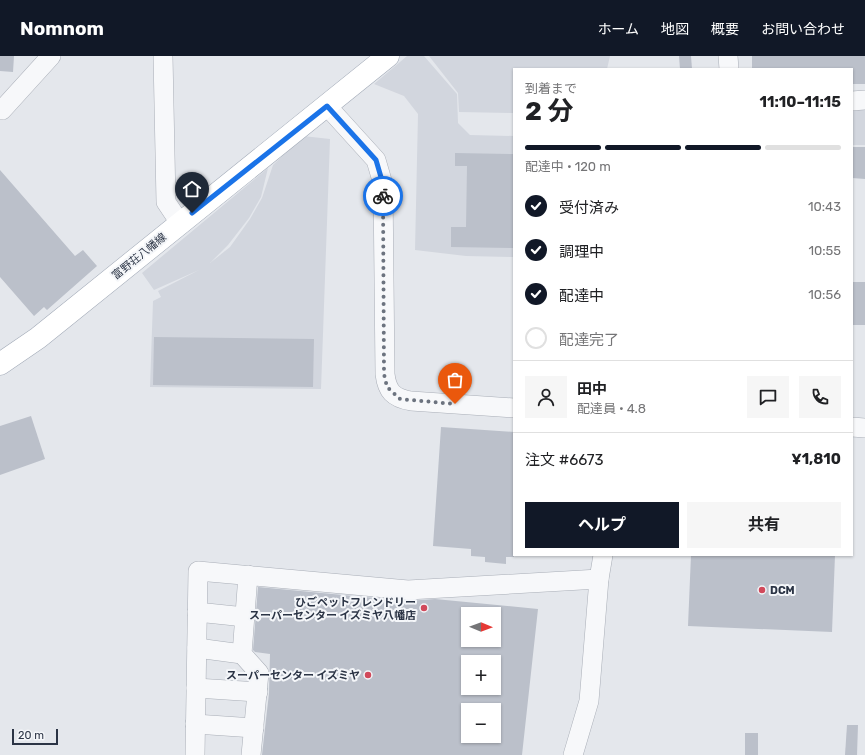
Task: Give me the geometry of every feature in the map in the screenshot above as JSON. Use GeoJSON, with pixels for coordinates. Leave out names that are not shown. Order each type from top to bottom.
{"type":"FeatureCollection","features":[{"type":"Feature","properties":{"kind":"main road","name":"富野荘八幡線"},"geometry":{"type":"LineString","coordinates":[[0,364],[38,338],[388,56]]}},
{"type":"Feature","properties":{"kind":"street"},"geometry":{"type":"LineString","coordinates":[[0,110],[2,110],[51,56]]}},
{"type":"Feature","properties":{"kind":"street"},"geometry":{"type":"LineString","coordinates":[[163,56],[166,202],[180,223]]}},
{"type":"Feature","properties":{"kind":"street"},"geometry":{"type":"LineString","coordinates":[[728,56],[729,68]]}},
{"type":"Feature","properties":{"kind":"street"},"geometry":{"type":"LineString","coordinates":[[853,101],[865,100]]}},
{"type":"Feature","properties":{"kind":"street"},"geometry":{"type":"LineString","coordinates":[[327,106],[376,160],[383,184],[384,374],[387,387],[400,399],[513,408]]}},
{"type":"Feature","properties":{"kind":"street"},"geometry":{"type":"LineString","coordinates":[[853,427],[865,428]]}},
{"type":"Feature","properties":{"kind":"street"},"geometry":{"type":"LineString","coordinates":[[573,755],[589,701],[599,579],[603,556]]}},
{"type":"Feature","properties":{"kind":"street"},"geometry":{"type":"LineString","coordinates":[[195,755],[198,571],[408,590],[599,579]]}},
{"type":"Feature","properties":{"kind":"street"},"geometry":{"type":"LineString","coordinates":[[242,654],[248,575]]}},
{"type":"Feature","properties":{"kind":"street"},"geometry":{"type":"LineString","coordinates":[[197,612],[245,617]]}},
{"type":"Feature","properties":{"kind":"street"},"geometry":{"type":"LineString","coordinates":[[197,648],[242,654],[259,673],[251,755]]}},
{"type":"Feature","properties":{"kind":"street"},"geometry":{"type":"LineString","coordinates":[[196,688],[258,692]]}},
{"type":"Feature","properties":{"kind":"street"},"geometry":{"type":"LineString","coordinates":[[195,724],[254,728]]}},
{"type":"Feature","properties":{"kind":"shaded area"},"geometry":{"type":"Polygon","coordinates":[[[407,56],[424,56],[457,94],[458,123],[470,135],[513,136],[513,257],[466,256],[415,250],[418,114],[404,96],[374,84],[407,56]]]}},
{"type":"Feature","properties":{"kind":"shaded area"},"geometry":{"type":"Polygon","coordinates":[[[429,56],[610,56],[607,68],[513,68],[513,113],[459,112],[458,93],[429,56]]]}},
{"type":"Feature","properties":{"kind":"shaded area"},"geometry":{"type":"Polygon","coordinates":[[[853,110],[865,110],[865,145],[853,145],[853,110]]]}},
{"type":"Feature","properties":{"kind":"shaded area"},"geometry":{"type":"Polygon","coordinates":[[[303,136],[330,139],[321,389],[150,387],[153,301],[161,297],[158,291],[199,270],[154,290],[142,273],[268,168],[261,197],[249,218],[228,245],[210,263],[230,247],[250,219],[262,198],[273,165],[303,136]]]}},
{"type":"Feature","properties":{"kind":"building"},"geometry":{"type":"Polygon","coordinates":[[[0,56],[14,56],[13,72],[0,71],[0,56]]]}},
{"type":"Feature","properties":{"kind":"building"},"geometry":{"type":"Polygon","coordinates":[[[679,56],[691,56],[692,68],[680,68],[679,56]]]}},
{"type":"Feature","properties":{"kind":"building"},"geometry":{"type":"Polygon","coordinates":[[[752,56],[865,56],[865,84],[853,84],[853,68],[752,68],[752,56]]]}},
{"type":"Feature","properties":{"kind":"building"},"geometry":{"type":"Polygon","coordinates":[[[853,147],[865,147],[865,179],[853,178],[853,147]]]}},
{"type":"Feature","properties":{"kind":"building"},"geometry":{"type":"Polygon","coordinates":[[[455,153],[513,154],[513,248],[451,247],[451,227],[466,227],[467,166],[455,166],[455,153]]]}},
{"type":"Feature","properties":{"kind":"building"},"geometry":{"type":"Polygon","coordinates":[[[0,170],[75,256],[83,250],[97,266],[47,310],[44,307],[34,316],[0,277],[0,170]]]}},
{"type":"Feature","properties":{"kind":"building"},"geometry":{"type":"Polygon","coordinates":[[[853,282],[865,282],[865,325],[853,325],[853,282]]]}},
{"type":"Feature","properties":{"kind":"building"},"geometry":{"type":"Polygon","coordinates":[[[154,337],[314,339],[313,387],[153,385],[154,337]]]}},
{"type":"Feature","properties":{"kind":"building"},"geometry":{"type":"Polygon","coordinates":[[[31,416],[45,459],[0,475],[0,426],[31,416]]]}},
{"type":"Feature","properties":{"kind":"building"},"geometry":{"type":"Polygon","coordinates":[[[441,427],[513,432],[514,557],[506,557],[506,564],[485,562],[485,557],[471,556],[471,549],[433,546],[441,427]]]}},
{"type":"Feature","properties":{"kind":"building","name":"DCM"},"geometry":{"type":"Polygon","coordinates":[[[691,556],[835,556],[832,632],[688,626],[691,556]]]}},
{"type":"Feature","properties":{"kind":"building","name":"スーパーセンター イズミヤ"},"geometry":{"type":"Polygon","coordinates":[[[258,587],[407,601],[435,599],[538,609],[522,755],[262,755],[269,693],[270,654],[255,652],[253,650],[258,587]]]}},
{"type":"Feature","properties":{"kind":"building"},"geometry":{"type":"Polygon","coordinates":[[[847,725],[858,725],[857,755],[845,755],[847,725]]]}},
{"type":"Feature","properties":{"kind":"building"},"geometry":{"type":"Polygon","coordinates":[[[745,733],[758,733],[758,755],[745,755],[745,733]]]}},
{"type":"Feature","properties":{"kind":"way so far"},"geometry":{"type":"LineString","coordinates":[[383,196],[384,374],[387,387],[400,399],[455,404]]}},
{"type":"Feature","properties":{"kind":"place","name":"DCM"},"geometry":{"type":"Point","coordinates":[762,590]}},
{"type":"Feature","properties":{"kind":"place","name":"ひごペットフレンドリー スーパーセンター イズミヤ八幡店"},"geometry":{"type":"Point","coordinates":[424,608]}},
{"type":"Feature","properties":{"kind":"place","name":"スーパーセンター イズミヤ"},"geometry":{"type":"Point","coordinates":[368,675]}},
{"type":"Feature","properties":{"kind":"route"},"geometry":{"type":"LineString","coordinates":[[192,213],[327,106],[376,160],[383,184],[383,196]]}}]}
